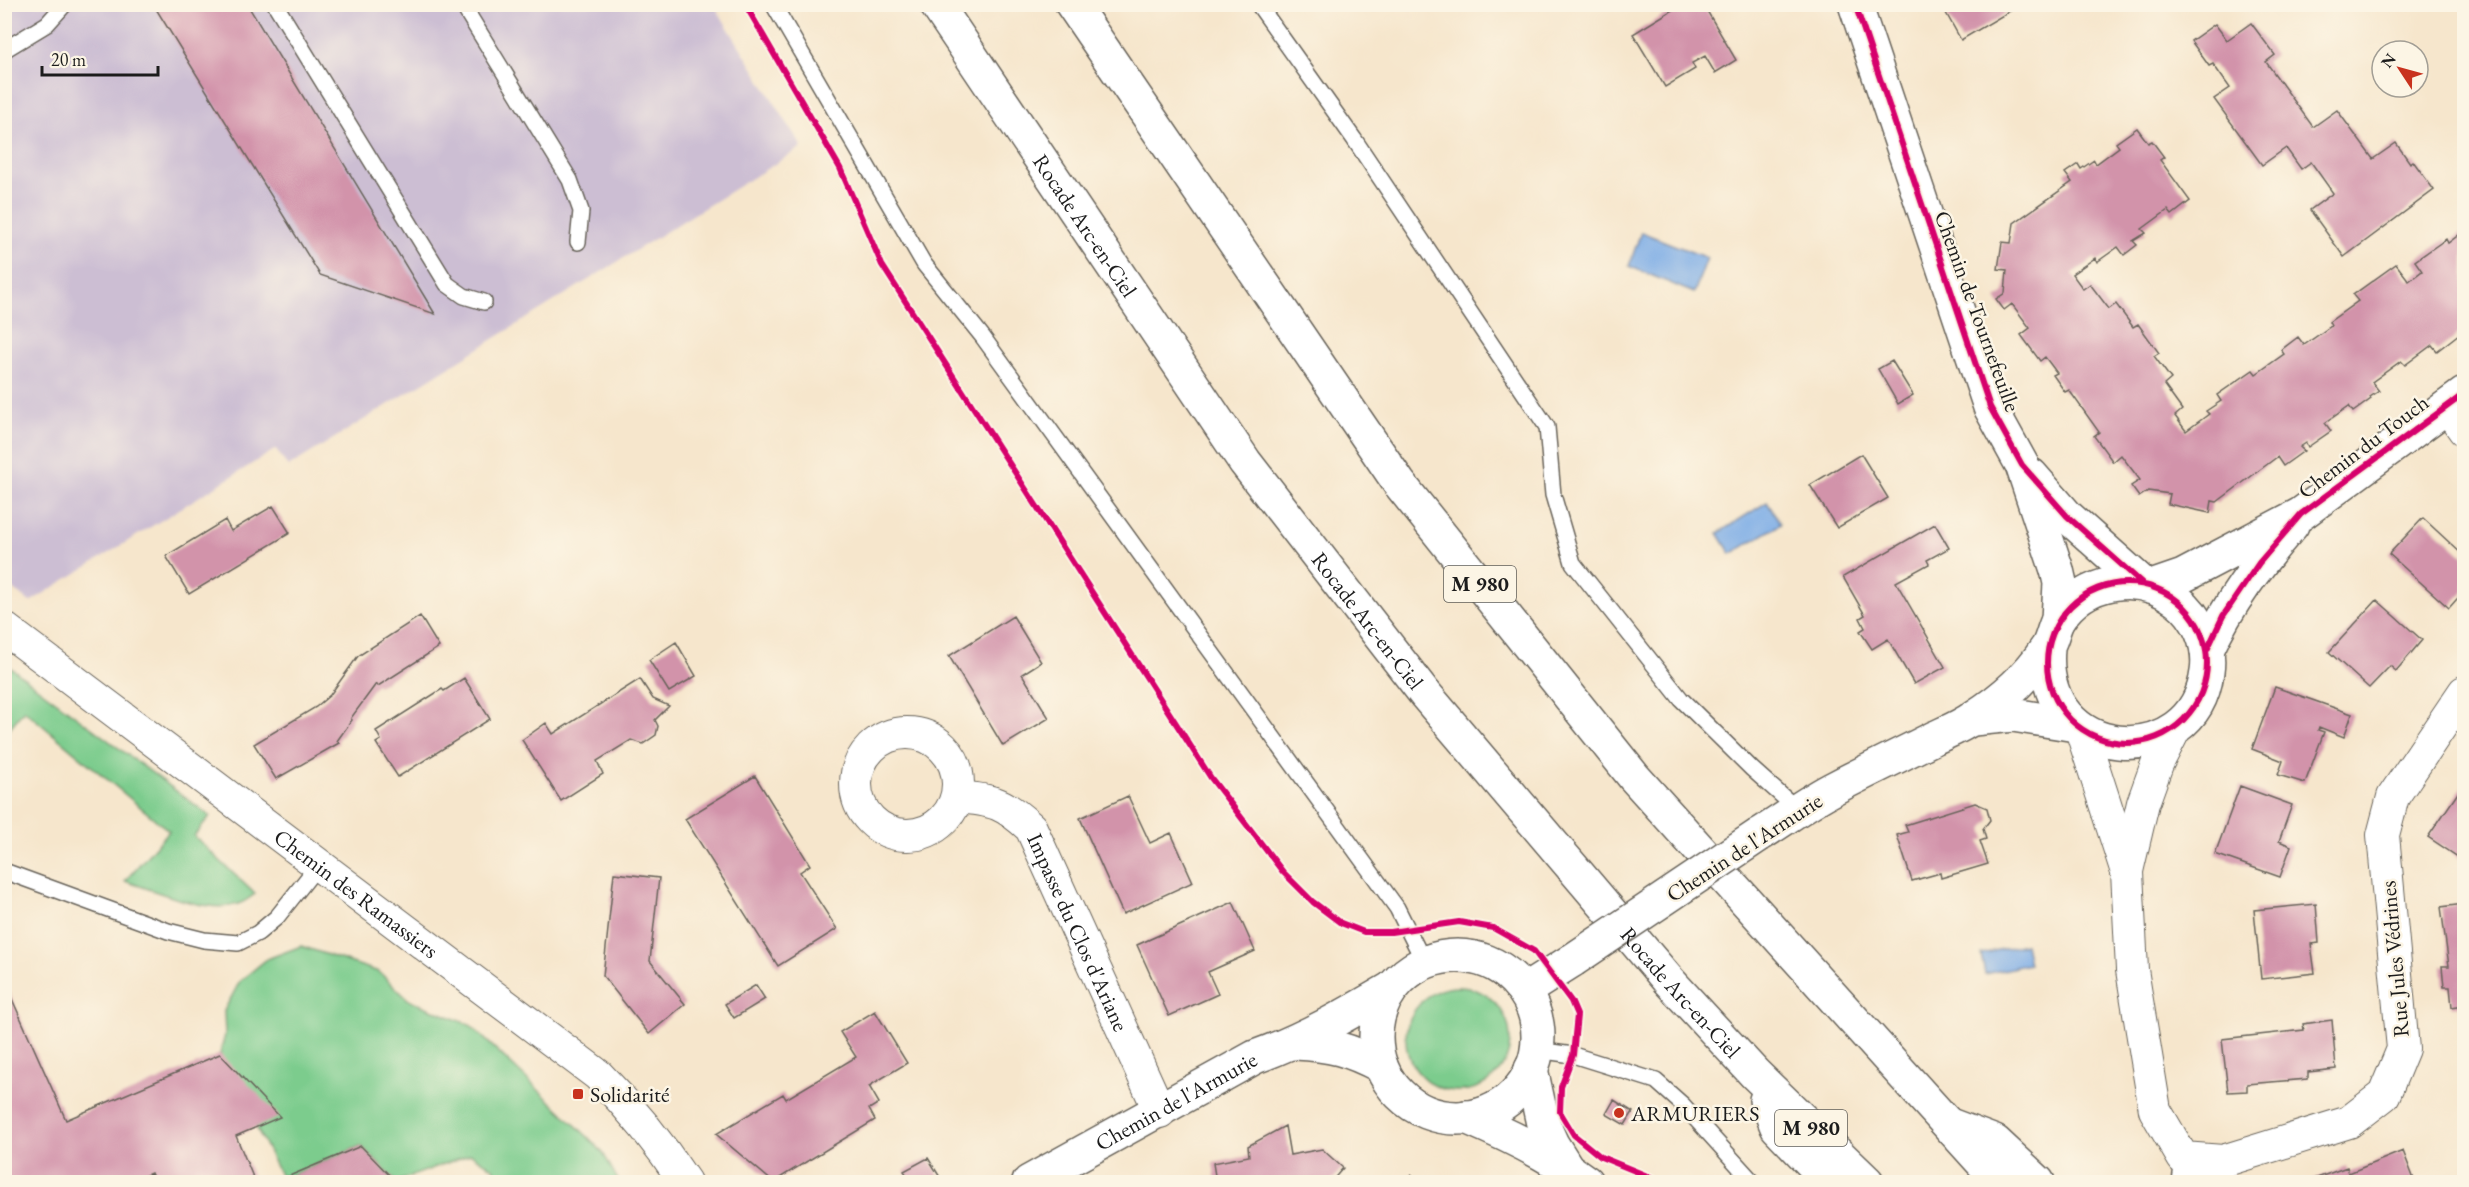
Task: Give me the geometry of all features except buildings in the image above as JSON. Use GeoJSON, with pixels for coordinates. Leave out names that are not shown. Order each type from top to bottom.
{"type":"FeatureCollection","features":[{"type":"Feature","properties":{"kind":"main road","name":"Rocade Arc-en-Ciel"},"geometry":{"type":"LineString","coordinates":[[936,4],[1245,462],[1425,694],[1669,981],[1755,1074],[1867,1182]]}},
{"type":"Feature","properties":{"kind":"main road","name":"M 980"},"geometry":{"type":"LineString","coordinates":[[1072,4],[1399,483],[1634,777],[1943,1122],[2000,1182]]}},
{"type":"Feature","properties":{"kind":"main road","name":"Chemin de Tournefeuille"},"geometry":{"type":"LineString","coordinates":[[1855,4],[1990,407],[2022,465],[2057,570],[2060,584],[2053,634]]}},
{"type":"Feature","properties":{"kind":"main road","name":"Chemin du Touch"},"geometry":{"type":"LineString","coordinates":[[2148,585],[2183,576],[2301,514],[2459,410]]}},
{"type":"Feature","properties":{"kind":"main road","name":"Chemin de Tournefeuille"},"geometry":{"type":"LineString","coordinates":[[2022,465],[2067,516],[2148,585]]}},
{"type":"Feature","properties":{"kind":"main road","name":"Chemin du Touch"},"geometry":{"type":"LineString","coordinates":[[2206,650],[2223,616],[2247,581],[2301,514]]}},
{"type":"Feature","properties":{"kind":"main road"},"geometry":{"type":"LineString","coordinates":[[2123,582],[2148,585],[2176,599],[2194,618],[2202,633],[2206,650],[2207,672],[2202,692],[2191,712],[2176,727],[2158,737],[2128,742],[2099,738],[2079,727],[2054,698],[2048,682],[2053,634],[2071,605],[2086,593],[2104,585],[2123,582]]}},
{"type":"Feature","properties":{"kind":"main road","name":"Chemin de l'Armurie"},"geometry":{"type":"LineString","coordinates":[[1524,991],[1833,788],[1973,718],[2005,694],[2053,634]]}},
{"type":"Feature","properties":{"kind":"main road","name":"Chemin de l'Armurie"},"geometry":{"type":"LineString","coordinates":[[1973,718],[2013,715],[2079,727]]}},
{"type":"Feature","properties":{"kind":"main road"},"geometry":{"type":"LineString","coordinates":[[1534,1060],[1520,1088],[1505,1102],[1486,1112],[1466,1117],[1444,1117],[1424,1111],[1406,1100],[1392,1085],[1381,1066],[1377,1047],[1377,1026],[1382,1006],[1392,988],[1406,973],[1424,962],[1452,956],[1479,958],[1504,971],[1524,991],[1533,1009],[1538,1029],[1534,1060],[1543,1124],[1552,1144],[1577,1175]]}},
{"type":"Feature","properties":{"kind":"main road","name":"Chemin de l'Armurie"},"geometry":{"type":"LineString","coordinates":[[1029,1182],[1160,1112],[1255,1057],[1295,1043],[1392,988]]}},
{"type":"Feature","properties":{"kind":"main road","name":"Chemin de l'Armurie"},"geometry":{"type":"LineString","coordinates":[[1295,1043],[1329,1045],[1353,1051],[1381,1066]]}},
{"type":"Feature","properties":{"kind":"main road"},"geometry":{"type":"LineString","coordinates":[[1755,1074],[1777,1127],[1830,1182]]}},
{"type":"Feature","properties":{"kind":"main road"},"geometry":{"type":"LineString","coordinates":[[1466,1117],[1508,1135],[1577,1175]]}},
{"type":"Feature","properties":{"kind":"main road"},"geometry":{"type":"LineString","coordinates":[[1943,1122],[1995,1142],[2038,1182]]}},
{"type":"Feature","properties":{"kind":"street","name":"Chemin des Ramassiers"},"geometry":{"type":"LineString","coordinates":[[4,628],[598,1075],[632,1109],[685,1182]]}},
{"type":"Feature","properties":{"kind":"street","name":"Rue Jules Védrines"},"geometry":{"type":"LineString","coordinates":[[2079,727],[2127,872],[2132,970],[2155,1110],[2181,1170],[2223,1161],[2349,1122],[2384,1095],[2403,1049],[2383,835],[2393,796],[2464,692]]}},
{"type":"Feature","properties":{"kind":"street","name":"Rue Jules Védrines"},"geometry":{"type":"LineString","coordinates":[[2127,872],[2143,803],[2157,764],[2176,727]]}},
{"type":"Feature","properties":{"kind":"street","name":"Impasse du Clos d'Ariane"},"geometry":{"type":"LineString","coordinates":[[958,797],[989,800],[1011,810],[1030,828],[1160,1112]]}},
{"type":"Feature","properties":{"kind":"lane"},"geometry":{"type":"LineString","coordinates":[[4,50],[46,24],[65,4]]}},
{"type":"Feature","properties":{"kind":"lane"},"geometry":{"type":"LineString","coordinates":[[275,4],[447,284],[464,296],[484,302]]}},
{"type":"Feature","properties":{"kind":"lane"},"geometry":{"type":"LineString","coordinates":[[462,4],[570,180],[581,212],[578,242]]}},
{"type":"Feature","properties":{"kind":"lane"},"geometry":{"type":"LineString","coordinates":[[773,4],[924,264],[982,336],[1391,899],[1424,962]]}},
{"type":"Feature","properties":{"kind":"lane"},"geometry":{"type":"LineString","coordinates":[[1258,4],[1354,139],[1547,427],[1553,495],[1573,563],[1680,699],[1798,810]]}},
{"type":"Feature","properties":{"kind":"lane"},"geometry":{"type":"LineString","coordinates":[[4,871],[168,931],[204,940],[238,943],[258,933],[277,917],[319,864]]}},
{"type":"Feature","properties":{"kind":"lane"},"geometry":{"type":"LineString","coordinates":[[1534,1060],[1573,1055],[1656,1082],[1683,1105],[1753,1182]]}},
{"type":"Feature","properties":{"kind":"shaded area"},"geometry":{"type":"Polygon","coordinates":[[[5,5],[714,5],[802,147],[288,467],[276,449],[30,602],[5,583],[5,5]]]}},
{"type":"Feature","properties":{"kind":"green space"},"geometry":{"type":"Polygon","coordinates":[[[7,665],[210,816],[194,836],[255,894],[243,902],[218,907],[191,903],[125,881],[169,831],[24,710],[5,734],[4,667],[7,665]]]}},
{"type":"Feature","properties":{"kind":"green space"},"geometry":{"type":"Polygon","coordinates":[[[301,946],[379,972],[409,1000],[470,1025],[588,1137],[603,1153],[619,1182],[504,1182],[492,1167],[471,1154],[396,1182],[361,1146],[282,1179],[220,1054],[225,1035],[224,1011],[240,981],[267,959],[301,946]]]}},
{"type":"Feature","properties":{"kind":"green space"},"geometry":{"type":"Polygon","coordinates":[[[1458,987],[1478,991],[1495,1002],[1506,1019],[1510,1039],[1506,1059],[1495,1076],[1478,1087],[1458,1091],[1438,1087],[1421,1076],[1410,1059],[1406,1039],[1410,1019],[1421,1002],[1438,991],[1458,987]]]}},
{"type":"Feature","properties":{"kind":"water"},"geometry":{"type":"Polygon","coordinates":[[[1641,232],[1707,258],[1694,293],[1629,266],[1641,232]]]}},
{"type":"Feature","properties":{"kind":"water"},"geometry":{"type":"Polygon","coordinates":[[[1767,502],[1781,524],[1731,554],[1718,533],[1767,502]]]}},
{"type":"Feature","properties":{"kind":"water"},"geometry":{"type":"Polygon","coordinates":[[[2025,944],[2029,964],[1985,974],[1981,954],[2025,944]]]}},
{"type":"Feature","properties":{"kind":"cycle path"},"geometry":{"type":"LineString","coordinates":[[745,4],[840,168],[882,265],[1211,778],[1283,872],[1313,902],[1341,923],[1364,932],[1391,932],[1459,922],[1493,928],[1534,951],[1571,1001],[1577,1015],[1573,1055],[1561,1087],[1560,1112],[1574,1135],[1601,1157],[1662,1182]]}},
{"type":"Feature","properties":{"kind":"cycle path"},"geometry":{"type":"LineString","coordinates":[[1855,4],[1990,407],[2022,465],[2067,516],[2142,583]]}},
{"type":"Feature","properties":{"kind":"cycle path"},"geometry":{"type":"LineString","coordinates":[[2207,650],[2223,616],[2259,563],[2301,514],[2464,394]]}},
{"type":"Feature","properties":{"kind":"cycle path"},"geometry":{"type":"LineString","coordinates":[[2127,583],[2143,584],[2158,589],[2172,596],[2184,606],[2194,618],[2201,632],[2206,647],[2207,663],[2206,679],[2201,694],[2194,708],[2184,720],[2172,730],[2158,737],[2143,742],[2127,743],[2111,742],[2096,737],[2082,730],[2070,720],[2060,708],[2053,694],[2048,679],[2047,663],[2048,647],[2053,632],[2060,618],[2070,606],[2082,596],[2096,589],[2111,584],[2127,583]]}},
{"type":"Feature","properties":{"kind":"place","name":"Solidarité"},"geometry":{"type":"Point","coordinates":[578,1094]}},
{"type":"Feature","properties":{"kind":"place","name":"ARMURIERS"},"geometry":{"type":"Point","coordinates":[1619,1113]}}]}
